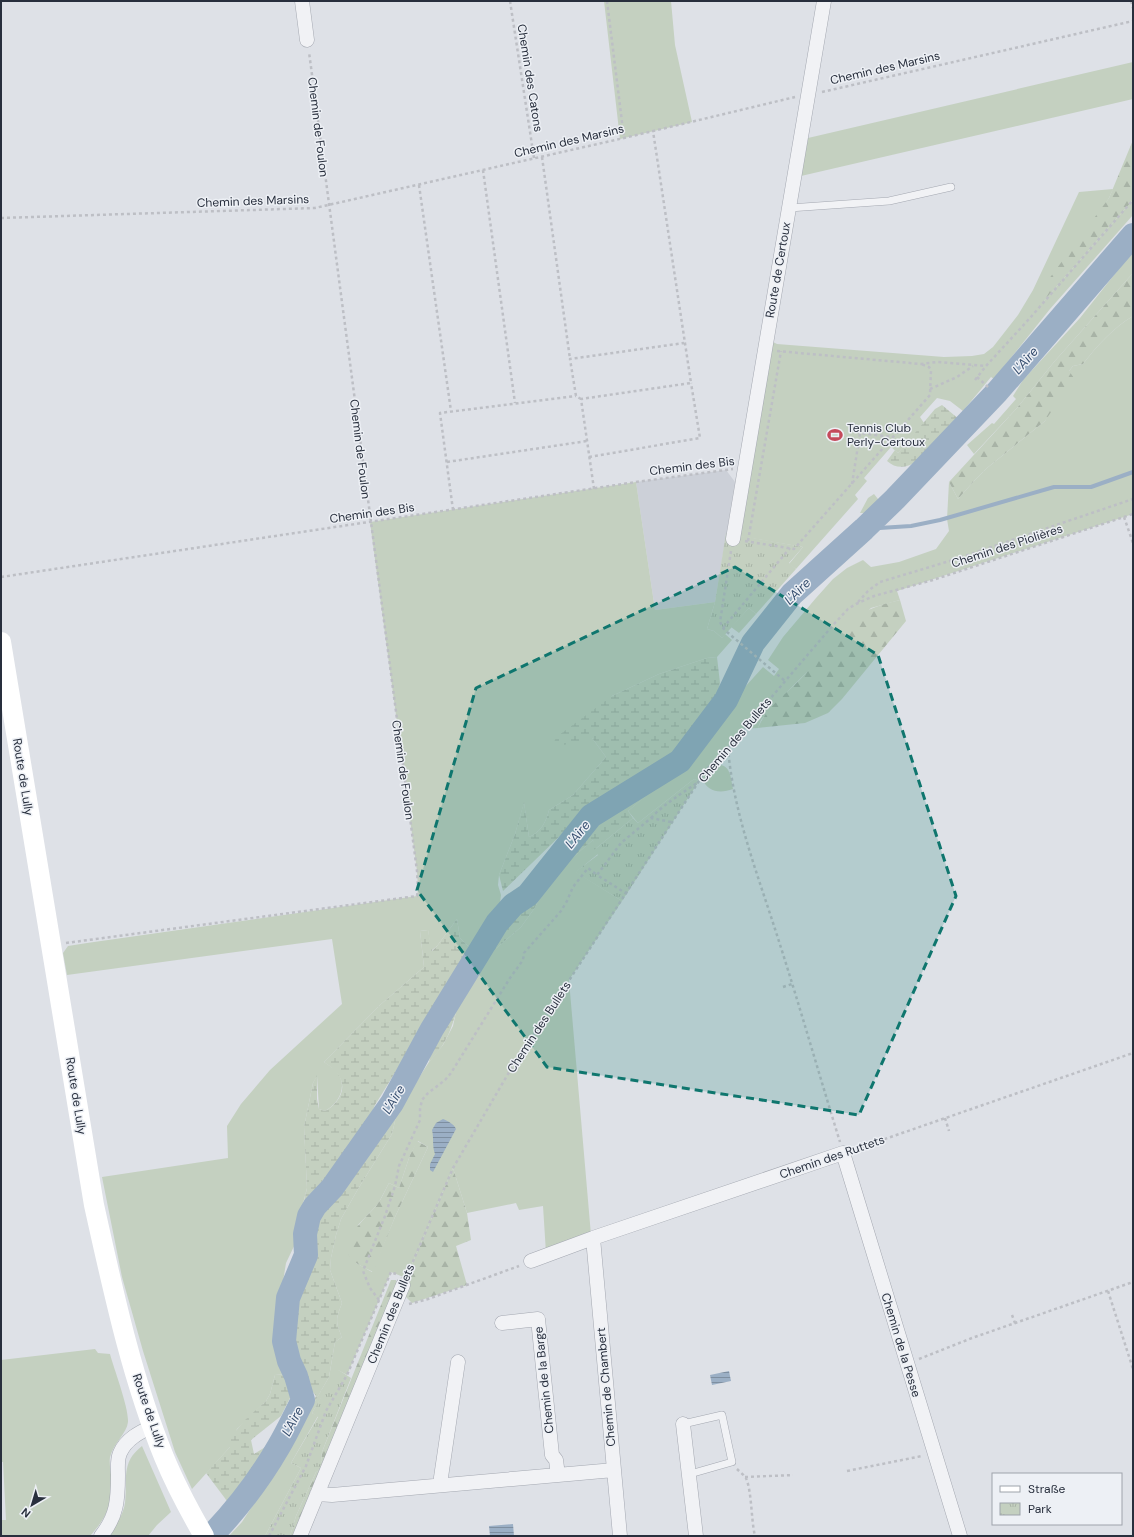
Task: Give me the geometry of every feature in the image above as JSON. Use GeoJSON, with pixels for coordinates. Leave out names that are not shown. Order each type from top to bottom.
{"type":"FeatureCollection","features":[{"type":"Feature","properties":{"kind":"main road","name":"Route de Lully"},"geometry":{"type":"LineString","coordinates":[[1,642],[94,1205],[108,1271],[137,1381],[164,1457],[204,1536]]}},
{"type":"Feature","properties":{"kind":"street"},"geometry":{"type":"LineString","coordinates":[[302,1],[307,40]]}},
{"type":"Feature","properties":{"kind":"street","name":"Route de Certoux"},"geometry":{"type":"LineString","coordinates":[[734,539],[764,350],[824,1]]}},
{"type":"Feature","properties":{"kind":"street","name":"Chemin des Ruttets"},"geometry":{"type":"LineString","coordinates":[[531,1262],[593,1238],[843,1153]]}},
{"type":"Feature","properties":{"kind":"street","name":"Chemin de la Pesse"},"geometry":{"type":"LineString","coordinates":[[843,1153],[960,1536]]}},
{"type":"Feature","properties":{"kind":"street","name":"Chemin de Chambert"},"geometry":{"type":"LineString","coordinates":[[593,1238],[620,1536]]}},
{"type":"Feature","properties":{"kind":"street","name":"Chemin des Bullets"},"geometry":{"type":"LineString","coordinates":[[300,1536],[404,1281]]}},
{"type":"Feature","properties":{"kind":"street","name":"Chemin de la Barge"},"geometry":{"type":"LineString","coordinates":[[502,1323],[538,1319],[552,1455],[556,1460],[558,1475]]}},
{"type":"Feature","properties":{"kind":"street"},"geometry":{"type":"LineString","coordinates":[[440,1484],[458,1362]]}},
{"type":"Feature","properties":{"kind":"street"},"geometry":{"type":"LineString","coordinates":[[683,1424],[696,1536]]}},
{"type":"Feature","properties":{"kind":"street"},"geometry":{"type":"LineString","coordinates":[[100,1536],[112,1520],[116,1511],[118,1497],[118,1461],[120,1453],[124,1446],[135,1435],[153,1426]]}},
{"type":"Feature","properties":{"kind":"street"},"geometry":{"type":"LineString","coordinates":[[317,1494],[332,1495],[440,1484],[614,1470]]}},
{"type":"Feature","properties":{"kind":"lane"},"geometry":{"type":"LineString","coordinates":[[789,208],[889,201],[951,187]]}},
{"type":"Feature","properties":{"kind":"lane"},"geometry":{"type":"LineString","coordinates":[[683,1424],[722,1415],[732,1462],[690,1474]]}},
{"type":"Feature","properties":{"kind":"path","name":"Chemin des Catons"},"geometry":{"type":"LineString","coordinates":[[510,1],[534,158]]}},
{"type":"Feature","properties":{"kind":"path"},"geometry":{"type":"LineString","coordinates":[[607,1],[624,138]]}},
{"type":"Feature","properties":{"kind":"path"},"geometry":{"type":"LineString","coordinates":[[1131,1],[1133,8]]}},
{"type":"Feature","properties":{"kind":"path","name":"Chemin des Marsins"},"geometry":{"type":"LineString","coordinates":[[1,218],[308,208],[328,206],[809,94],[828,91],[1133,21]]}},
{"type":"Feature","properties":{"kind":"path","name":"Chemin de Foulon"},"geometry":{"type":"LineString","coordinates":[[69,943],[417,896],[417,871],[307,40]]}},
{"type":"Feature","properties":{"kind":"path"},"geometry":{"type":"LineString","coordinates":[[590,457],[700,438],[684,343],[653,131]]}},
{"type":"Feature","properties":{"kind":"path"},"geometry":{"type":"LineString","coordinates":[[542,157],[576,396]]}},
{"type":"Feature","properties":{"kind":"path"},"geometry":{"type":"LineString","coordinates":[[483,170],[515,403]]}},
{"type":"Feature","properties":{"kind":"path"},"geometry":{"type":"LineString","coordinates":[[419,185],[451,411]]}},
{"type":"Feature","properties":{"kind":"path"},"geometry":{"type":"LineString","coordinates":[[988,386],[976,379],[1133,200]]}},
{"type":"Feature","properties":{"kind":"path"},"geometry":{"type":"LineString","coordinates":[[570,359],[684,343]]}},
{"type":"Feature","properties":{"kind":"path"},"geometry":{"type":"LineString","coordinates":[[764,350],[921,364],[937,362],[986,366]]}},
{"type":"Feature","properties":{"kind":"path"},"geometry":{"type":"LineString","coordinates":[[748,541],[781,351]]}},
{"type":"Feature","properties":{"kind":"path"},"geometry":{"type":"LineString","coordinates":[[785,681],[722,628],[720,622],[734,539],[794,549],[930,395],[931,370],[921,364]]}},
{"type":"Feature","properties":{"kind":"path"},"geometry":{"type":"LineString","coordinates":[[930,389],[957,377],[974,365]]}},
{"type":"Feature","properties":{"kind":"path"},"geometry":{"type":"LineString","coordinates":[[453,510],[440,413],[576,396],[581,399],[691,383]]}},
{"type":"Feature","properties":{"kind":"path"},"geometry":{"type":"LineString","coordinates":[[581,399],[594,489]]}},
{"type":"Feature","properties":{"kind":"path"},"geometry":{"type":"LineString","coordinates":[[852,484],[860,432],[892,437]]}},
{"type":"Feature","properties":{"kind":"path"},"geometry":{"type":"LineString","coordinates":[[446,462],[587,441]]}},
{"type":"Feature","properties":{"kind":"path","name":"Chemin des Bis"},"geometry":{"type":"LineString","coordinates":[[1,576],[726,470],[745,470]]}},
{"type":"Feature","properties":{"kind":"path"},"geometry":{"type":"LineString","coordinates":[[856,604],[868,591],[880,582],[957,559],[1133,499]]}},
{"type":"Feature","properties":{"kind":"path","name":"Chemin des Piolières"},"geometry":{"type":"LineString","coordinates":[[887,593],[933,580],[1133,514]]}},
{"type":"Feature","properties":{"kind":"path"},"geometry":{"type":"LineString","coordinates":[[1124,517],[1133,543]]}},
{"type":"Feature","properties":{"kind":"path"},"geometry":{"type":"LineString","coordinates":[[722,628],[790,548]]}},
{"type":"Feature","properties":{"kind":"path","name":"Chemin des Bullets"},"geometry":{"type":"LineString","coordinates":[[404,1281],[453,1168],[464,1148],[508,1074],[626,894],[671,822],[710,765],[728,748],[848,609],[874,596],[887,593]]}},
{"type":"Feature","properties":{"kind":"path"},"geometry":{"type":"LineString","coordinates":[[728,748],[730,774],[738,811],[843,1153]]}},
{"type":"Feature","properties":{"kind":"path"},"geometry":{"type":"LineString","coordinates":[[597,875],[620,844],[664,806],[699,781]]}},
{"type":"Feature","properties":{"kind":"path"},"geometry":{"type":"LineString","coordinates":[[651,818],[671,822]]}},
{"type":"Feature","properties":{"kind":"path"},"geometry":{"type":"LineString","coordinates":[[379,1300],[370,1288],[363,1271],[395,1186],[399,1166],[420,1120],[422,1100],[451,1073],[510,978],[522,963],[524,953],[561,911],[579,879],[588,868],[626,894]]}},
{"type":"Feature","properties":{"kind":"path"},"geometry":{"type":"LineString","coordinates":[[783,987],[792,984]]}},
{"type":"Feature","properties":{"kind":"path","name":"Chemin des Ruttets"},"geometry":{"type":"LineString","coordinates":[[843,1153],[1133,1053]]}},
{"type":"Feature","properties":{"kind":"path"},"geometry":{"type":"LineString","coordinates":[[945,1118],[949,1131]]}},
{"type":"Feature","properties":{"kind":"path"},"geometry":{"type":"LineString","coordinates":[[393,1309],[428,1299],[531,1262]]}},
{"type":"Feature","properties":{"kind":"path"},"geometry":{"type":"LineString","coordinates":[[269,1536],[306,1466],[326,1411],[347,1375],[391,1272],[404,1281]]}},
{"type":"Feature","properties":{"kind":"path"},"geometry":{"type":"LineString","coordinates":[[907,1364],[972,1338],[1133,1282]]}},
{"type":"Feature","properties":{"kind":"path"},"geometry":{"type":"LineString","coordinates":[[1108,1291],[1133,1369]]}},
{"type":"Feature","properties":{"kind":"path"},"geometry":{"type":"LineString","coordinates":[[1012,1315],[1015,1323]]}},
{"type":"Feature","properties":{"kind":"path"},"geometry":{"type":"LineString","coordinates":[[847,1471],[934,1454]]}},
{"type":"Feature","properties":{"kind":"path"},"geometry":{"type":"LineString","coordinates":[[732,1462],[745,1477],[748,1485],[755,1536]]}},
{"type":"Feature","properties":{"kind":"path"},"geometry":{"type":"LineString","coordinates":[[745,1477],[793,1474]]}},
{"type":"Feature","properties":{"kind":"highlighted area"},"geometry":{"type":"Polygon","coordinates":[[[735,567],[878,655],[956,896],[859,1115],[547,1067],[417,890],[476,688],[735,567]]]}},
{"type":"Feature","properties":{"kind":"shaded area"},"geometry":{"type":"Polygon","coordinates":[[[726,470],[735,482],[715,602],[655,610],[636,482],[726,470]]]}},
{"type":"Feature","properties":{"kind":"green space"},"geometry":{"type":"Polygon","coordinates":[[[604,1],[671,1],[675,45],[692,122],[620,139],[604,1]]]}},
{"type":"Feature","properties":{"kind":"green space"},"geometry":{"type":"Polygon","coordinates":[[[1133,62],[1133,99],[801,176],[808,138],[1133,62]]]}},
{"type":"Feature","properties":{"kind":"green space"},"geometry":{"type":"Polygon","coordinates":[[[1133,140],[1133,200],[1042,303],[1037,295],[1109,198],[1133,140]]]}},
{"type":"Feature","properties":{"kind":"green space","name":"Tennis Club Perly-Certoux"},"geometry":{"type":"Polygon","coordinates":[[[1113,189],[1109,198],[1042,303],[1133,200],[1133,215],[1050,309],[994,379],[991,377],[963,411],[950,401],[937,398],[920,417],[924,423],[898,453],[891,447],[864,478],[867,481],[855,495],[858,499],[796,569],[789,564],[803,547],[739,536],[773,342],[777,344],[944,357],[984,354],[993,347],[1018,315],[1033,290],[1079,192],[1113,189]]]}},
{"type":"Feature","properties":{"kind":"green space"},"geometry":{"type":"Polygon","coordinates":[[[1133,251],[1133,273],[1054,362],[1017,408],[974,454],[967,445],[992,423],[994,424],[1016,399],[1013,396],[1023,380],[1080,318],[1133,251]]]}},
{"type":"Feature","properties":{"kind":"green space"},"geometry":{"type":"Polygon","coordinates":[[[1133,273],[1133,316],[1106,338],[1083,364],[1073,366],[1069,371],[1074,378],[1045,421],[987,468],[958,499],[949,482],[1017,408],[1054,362],[1133,273]]]}},
{"type":"Feature","properties":{"kind":"green space"},"geometry":{"type":"Polygon","coordinates":[[[1133,316],[1133,514],[897,591],[900,600],[871,608],[783,696],[761,720],[758,728],[743,729],[728,748],[711,764],[726,767],[730,773],[733,789],[728,791],[714,791],[704,783],[702,778],[699,781],[694,779],[638,823],[628,811],[695,754],[735,698],[763,667],[774,676],[779,669],[768,660],[783,637],[833,579],[847,568],[863,560],[871,567],[899,562],[936,549],[949,531],[947,519],[949,482],[958,499],[987,468],[1045,421],[1069,371],[1073,366],[1083,364],[1106,338],[1133,316]]]}},
{"type":"Feature","properties":{"kind":"green space"},"geometry":{"type":"Polygon","coordinates":[[[942,405],[960,420],[937,446],[917,462],[906,466],[896,466],[887,461],[895,450],[898,453],[935,409],[942,405]]]}},
{"type":"Feature","properties":{"kind":"green space"},"geometry":{"type":"Polygon","coordinates":[[[636,482],[655,610],[715,602],[707,629],[714,631],[722,638],[725,634],[732,640],[717,657],[707,658],[659,674],[612,696],[592,738],[606,757],[573,795],[549,810],[540,829],[529,837],[524,803],[515,834],[499,875],[498,885],[501,895],[499,911],[491,915],[473,951],[460,938],[457,919],[437,946],[431,951],[428,930],[420,931],[424,967],[380,1005],[324,1062],[334,1069],[339,1075],[342,1087],[341,1093],[330,1108],[325,1111],[319,1109],[317,1076],[313,1083],[304,1127],[307,1188],[296,1231],[297,1240],[286,1263],[277,1319],[280,1356],[285,1361],[286,1374],[275,1375],[270,1394],[266,1401],[237,1429],[230,1447],[192,1489],[175,1452],[143,1351],[122,1277],[102,1177],[228,1158],[227,1126],[241,1104],[270,1070],[342,1004],[332,939],[67,975],[63,953],[68,946],[417,896],[417,871],[370,522],[636,482]]]}},
{"type":"Feature","properties":{"kind":"green space"},"geometry":{"type":"Polygon","coordinates":[[[874,494],[882,504],[872,511],[860,513],[868,498],[874,494]]]}},
{"type":"Feature","properties":{"kind":"green space"},"geometry":{"type":"Polygon","coordinates":[[[726,533],[803,547],[789,563],[796,569],[756,614],[749,608],[722,638],[714,631],[707,629],[715,602],[726,533]]]}},
{"type":"Feature","properties":{"kind":"green space"},"geometry":{"type":"Polygon","coordinates":[[[900,600],[906,621],[842,699],[828,713],[805,723],[758,728],[767,712],[773,705],[800,680],[835,637],[848,624],[855,618],[871,609],[900,600]]]}},
{"type":"Feature","properties":{"kind":"green space"},"geometry":{"type":"Polygon","coordinates":[[[749,608],[756,614],[739,633],[731,627],[749,608]]]}},
{"type":"Feature","properties":{"kind":"green space"},"geometry":{"type":"Polygon","coordinates":[[[717,657],[720,683],[716,700],[673,757],[621,791],[595,802],[503,891],[499,875],[515,834],[524,802],[529,837],[540,829],[549,810],[573,795],[606,757],[592,738],[548,749],[559,735],[612,696],[659,674],[707,658],[717,657]]]}},
{"type":"Feature","properties":{"kind":"green space"},"geometry":{"type":"Polygon","coordinates":[[[667,779],[628,811],[633,818],[594,850],[593,840],[564,865],[547,885],[534,909],[521,927],[485,958],[512,920],[534,901],[546,881],[594,820],[667,779]]]}},
{"type":"Feature","properties":{"kind":"green space"},"geometry":{"type":"Polygon","coordinates":[[[694,779],[699,781],[622,901],[575,872],[598,855],[594,850],[633,818],[638,823],[694,779]]]}},
{"type":"Feature","properties":{"kind":"green space"},"geometry":{"type":"Polygon","coordinates":[[[593,840],[598,854],[576,872],[622,901],[569,980],[591,1235],[546,1253],[543,1206],[519,1210],[516,1203],[467,1213],[453,1168],[406,1278],[391,1272],[347,1375],[338,1370],[312,1413],[318,1416],[291,1463],[301,1468],[265,1536],[229,1536],[242,1522],[274,1472],[329,1377],[335,1342],[342,1337],[337,1320],[342,1303],[330,1270],[331,1258],[341,1219],[392,1134],[397,1112],[429,1062],[443,1045],[453,1026],[457,1007],[485,958],[521,927],[534,909],[547,885],[564,865],[593,840]],[[418,1141],[410,1155],[399,1188],[389,1183],[378,1204],[358,1225],[356,1263],[372,1272],[395,1217],[428,1147],[418,1141]]]}},
{"type":"Feature","properties":{"kind":"green space"},"geometry":{"type":"Polygon","coordinates":[[[457,919],[460,938],[473,951],[447,989],[375,1105],[362,1137],[332,1176],[323,1180],[302,1210],[307,1188],[304,1127],[313,1083],[317,1075],[317,1099],[319,1109],[325,1111],[339,1098],[342,1085],[338,1075],[324,1062],[380,1005],[424,967],[420,931],[428,930],[432,951],[457,919]]]}},
{"type":"Feature","properties":{"kind":"green space"},"geometry":{"type":"Polygon","coordinates":[[[457,1007],[448,1036],[435,1056],[429,1062],[436,1041],[457,1007]]]}},
{"type":"Feature","properties":{"kind":"green space"},"geometry":{"type":"Polygon","coordinates":[[[397,1112],[392,1134],[341,1219],[336,1235],[330,1270],[342,1303],[337,1320],[342,1337],[335,1342],[329,1377],[309,1412],[316,1396],[302,1378],[293,1353],[290,1332],[291,1312],[295,1294],[311,1256],[320,1211],[326,1201],[345,1181],[360,1157],[397,1112]]]}},
{"type":"Feature","properties":{"kind":"green space"},"geometry":{"type":"Polygon","coordinates":[[[417,1141],[428,1147],[395,1217],[373,1272],[357,1264],[351,1258],[347,1251],[349,1240],[358,1226],[377,1205],[389,1183],[399,1188],[410,1155],[417,1141]]]}},
{"type":"Feature","properties":{"kind":"green space"},"geometry":{"type":"Polygon","coordinates":[[[453,1168],[467,1213],[471,1240],[456,1246],[467,1285],[412,1303],[405,1296],[403,1285],[453,1168]]]}},
{"type":"Feature","properties":{"kind":"green space"},"geometry":{"type":"Polygon","coordinates":[[[391,1280],[396,1280],[398,1286],[325,1464],[321,1461],[322,1452],[391,1280]]]}},
{"type":"Feature","properties":{"kind":"green space"},"geometry":{"type":"Polygon","coordinates":[[[95,1349],[98,1353],[110,1354],[128,1416],[127,1426],[110,1457],[112,1490],[110,1504],[104,1517],[90,1536],[1,1536],[1,1520],[6,1520],[3,1462],[1,1462],[1,1360],[95,1349]]]}},
{"type":"Feature","properties":{"kind":"green space"},"geometry":{"type":"Polygon","coordinates":[[[337,1369],[351,1378],[322,1452],[321,1461],[325,1464],[322,1471],[316,1472],[296,1516],[290,1536],[265,1536],[301,1468],[291,1463],[318,1417],[312,1413],[337,1369]]]}},
{"type":"Feature","properties":{"kind":"green space"},"geometry":{"type":"Polygon","coordinates":[[[286,1374],[291,1396],[281,1416],[251,1440],[254,1454],[267,1446],[269,1454],[234,1500],[227,1501],[206,1473],[230,1447],[228,1440],[245,1420],[266,1401],[270,1394],[275,1375],[286,1374]]]}},
{"type":"Feature","properties":{"kind":"green space"},"geometry":{"type":"Polygon","coordinates":[[[142,1446],[171,1512],[148,1536],[108,1536],[118,1521],[124,1508],[126,1495],[126,1472],[130,1459],[142,1446]]]}},
{"type":"Feature","properties":{"kind":"green space"},"geometry":{"type":"Polygon","coordinates":[[[322,1471],[296,1536],[290,1536],[296,1516],[316,1472],[322,1471]]]}},
{"type":"Feature","properties":{"kind":"water"},"geometry":{"type":"Polygon","coordinates":[[[443,1119],[452,1124],[456,1129],[433,1172],[430,1170],[430,1164],[435,1154],[432,1130],[436,1123],[443,1119]]]}},
{"type":"Feature","properties":{"kind":"water"},"geometry":{"type":"Polygon","coordinates":[[[729,1371],[731,1381],[712,1385],[710,1375],[729,1371]]]}},
{"type":"Feature","properties":{"kind":"water"},"geometry":{"type":"Polygon","coordinates":[[[513,1524],[514,1536],[490,1536],[489,1526],[513,1524]]]}},
{"type":"Feature","properties":{"kind":"waterway","name":"L'Aire"},"geometry":{"type":"LineString","coordinates":[[211,1536],[256,1482],[272,1458],[303,1400],[296,1376],[289,1361],[284,1341],[288,1298],[306,1255],[305,1234],[309,1216],[315,1206],[332,1188],[392,1103],[432,1029],[497,923],[513,905],[528,895],[591,816],[680,761],[726,700],[753,643],[792,594],[895,499],[997,392],[1133,235]]}},
{"type":"Feature","properties":{"kind":"waterway"},"geometry":{"type":"LineString","coordinates":[[864,529],[911,526],[940,520],[1054,487],[1091,487],[1133,472]]}},
{"type":"Feature","properties":{"kind":"place","name":"Tennis Club Perly-Certoux"},"geometry":{"type":"Point","coordinates":[835,435]}}]}
